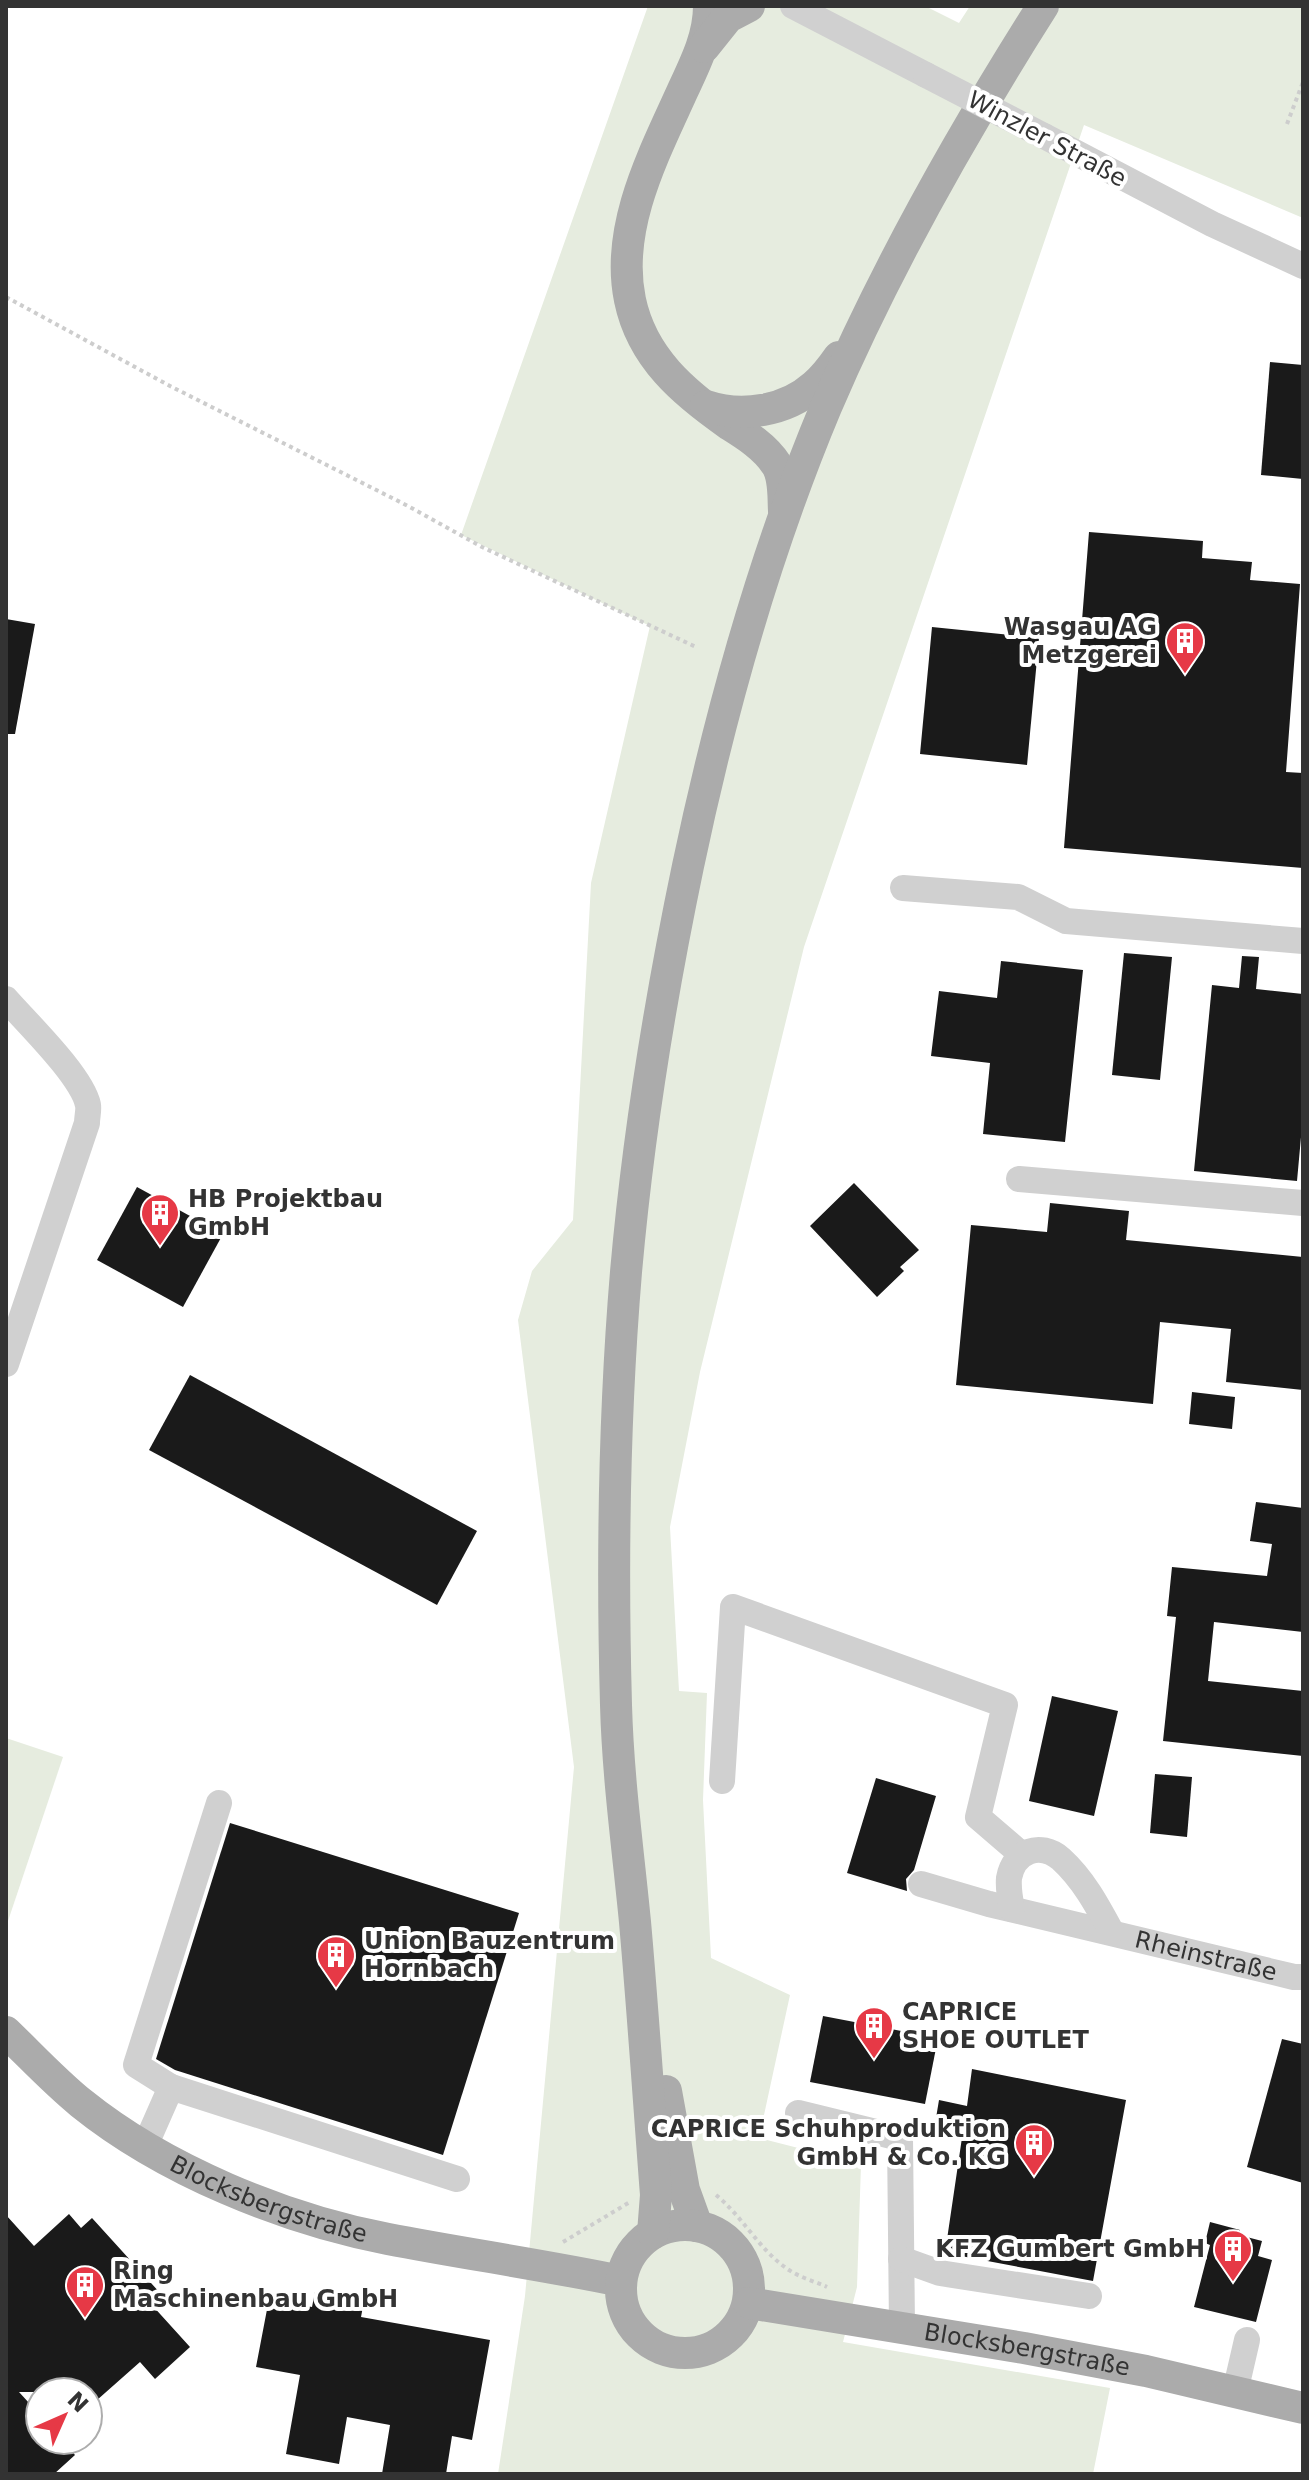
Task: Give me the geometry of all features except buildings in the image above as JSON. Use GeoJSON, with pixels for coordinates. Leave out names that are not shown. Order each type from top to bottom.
{"type":"FeatureCollection","features":[{"type":"Feature","properties":{"kind":"main road"},"geometry":{"type":"LineString","coordinates":[[709,6],[709,22],[702,50],[643,184],[631,224],[627,254],[630,302],[649,349],[667,373],[699,404],[745,435],[776,464],[781,475],[784,518]]}},
{"type":"Feature","properties":{"kind":"main road"},"geometry":{"type":"LineString","coordinates":[[702,50],[728,17],[749,6]]}},
{"type":"Feature","properties":{"kind":"main road"},"geometry":{"type":"LineString","coordinates":[[653,2233],[656,2195],[616,1714],[614,1617],[615,1497],[626,1274],[640,1144],[658,1028],[680,906],[725,705],[754,604],[784,518],[826,408],[874,305],[944,167],[1043,6]]}},
{"type":"Feature","properties":{"kind":"main road"},"geometry":{"type":"LineString","coordinates":[[699,404],[741,412],[766,409],[800,397],[825,375],[874,305]]}},
{"type":"Feature","properties":{"kind":"main road"},"geometry":{"type":"LineString","coordinates":[[635,1927],[684,2190],[697,2226]]}},
{"type":"Feature","properties":{"kind":"main road","name":"Blocksbergstraße"},"geometry":{"type":"LineString","coordinates":[[6,2032],[82,2104],[145,2146],[249,2199],[385,2239],[621,2281]]}},
{"type":"Feature","properties":{"kind":"main road"},"geometry":{"type":"LineString","coordinates":[[674,2226],[697,2226],[728,2240],[739,2253],[747,2269],[749,2303],[741,2323],[726,2340],[707,2351],[686,2354],[664,2351],[645,2340],[630,2324],[622,2303],[621,2281],[626,2262],[638,2245],[653,2233],[674,2226]]}},
{"type":"Feature","properties":{"kind":"main road","name":"Blocksbergstraße"},"geometry":{"type":"LineString","coordinates":[[749,2303],[1146,2371],[1303,2408]]}},
{"type":"Feature","properties":{"kind":"street","name":"Winzler Straße"},"geometry":{"type":"LineString","coordinates":[[793,6],[1212,224],[1303,266]]}},
{"type":"Feature","properties":{"kind":"street"},"geometry":{"type":"LineString","coordinates":[[903,888],[1018,897],[1066,921],[1303,941]]}},
{"type":"Feature","properties":{"kind":"street"},"geometry":{"type":"LineString","coordinates":[[6,999],[73,1076],[89,1107],[87,1123],[6,1364]]}},
{"type":"Feature","properties":{"kind":"street"},"geometry":{"type":"LineString","coordinates":[[1019,1179],[1303,1203]]}},
{"type":"Feature","properties":{"kind":"street"},"geometry":{"type":"LineString","coordinates":[[722,1781],[733,1607],[1005,1705],[978,1817],[1021,1854],[1010,1876],[1009,1892],[1001,1907]]}},
{"type":"Feature","properties":{"kind":"street"},"geometry":{"type":"LineString","coordinates":[[219,1803],[136,2065],[171,2087],[457,2179]]}},
{"type":"Feature","properties":{"kind":"street","name":"Rheinstraße"},"geometry":{"type":"LineString","coordinates":[[1021,1854],[1038,1849],[1058,1857],[1091,1893],[1111,1931]]}},
{"type":"Feature","properties":{"kind":"street","name":"Rheinstraße"},"geometry":{"type":"LineString","coordinates":[[921,1884],[1001,1907],[1303,1977]]}},
{"type":"Feature","properties":{"kind":"street"},"geometry":{"type":"LineString","coordinates":[[145,2146],[171,2087]]}},
{"type":"Feature","properties":{"kind":"street"},"geometry":{"type":"LineString","coordinates":[[798,2113],[900,2138],[902,2328]]}},
{"type":"Feature","properties":{"kind":"street"},"geometry":{"type":"LineString","coordinates":[[901,2259],[940,2273],[1089,2296]]}},
{"type":"Feature","properties":{"kind":"street"},"geometry":{"type":"LineString","coordinates":[[1235,2392],[1247,2340]]}},
{"type":"Feature","properties":{"kind":"path"},"geometry":{"type":"LineString","coordinates":[[1287,124],[1303,82]]}},
{"type":"Feature","properties":{"kind":"path"},"geometry":{"type":"LineString","coordinates":[[6,297],[170,386],[408,506],[482,547],[696,647]]}},
{"type":"Feature","properties":{"kind":"shaded area"},"geometry":{"type":"Polygon","coordinates":[[[648,6],[925,6],[959,23],[970,6],[1303,6],[1303,218],[1084,125],[804,947],[700,1372],[670,1527],[679,1691],[707,1693],[703,1800],[711,1958],[790,1995],[759,2138],[861,2164],[857,2287],[843,2342],[1110,2388],[1093,2474],[498,2474],[525,2296],[574,1767],[518,1320],[532,1271],[573,1220],[591,883],[650,626],[461,535],[648,6]]]}},
{"type":"Feature","properties":{"kind":"shaded area"},"geometry":{"type":"Polygon","coordinates":[[[6,1738],[63,1757],[6,1927],[6,1738]]]}},
{"type":"Feature","properties":{"kind":"place","name":"Wasgau AG Metzgerei"},"geometry":{"type":"Point","coordinates":[1185,675]}},
{"type":"Feature","properties":{"kind":"place","name":"HB Projektbau GmbH"},"geometry":{"type":"Point","coordinates":[160,1247]}},
{"type":"Feature","properties":{"kind":"place","name":"Union Bauzentrum Hornbach"},"geometry":{"type":"Point","coordinates":[336,1989]}},
{"type":"Feature","properties":{"kind":"place","name":"CAPRICE SHOE OUTLET"},"geometry":{"type":"Point","coordinates":[874,2060]}},
{"type":"Feature","properties":{"kind":"place","name":"CAPRICE Schuhproduktion GmbH & Co. KG"},"geometry":{"type":"Point","coordinates":[1034,2177]}},
{"type":"Feature","properties":{"kind":"place","name":"KFZ Gumbert GmbH"},"geometry":{"type":"Point","coordinates":[1233,2283]}},
{"type":"Feature","properties":{"kind":"place","name":"Ring Maschinenbau GmbH"},"geometry":{"type":"Point","coordinates":[85,2319]}}]}
